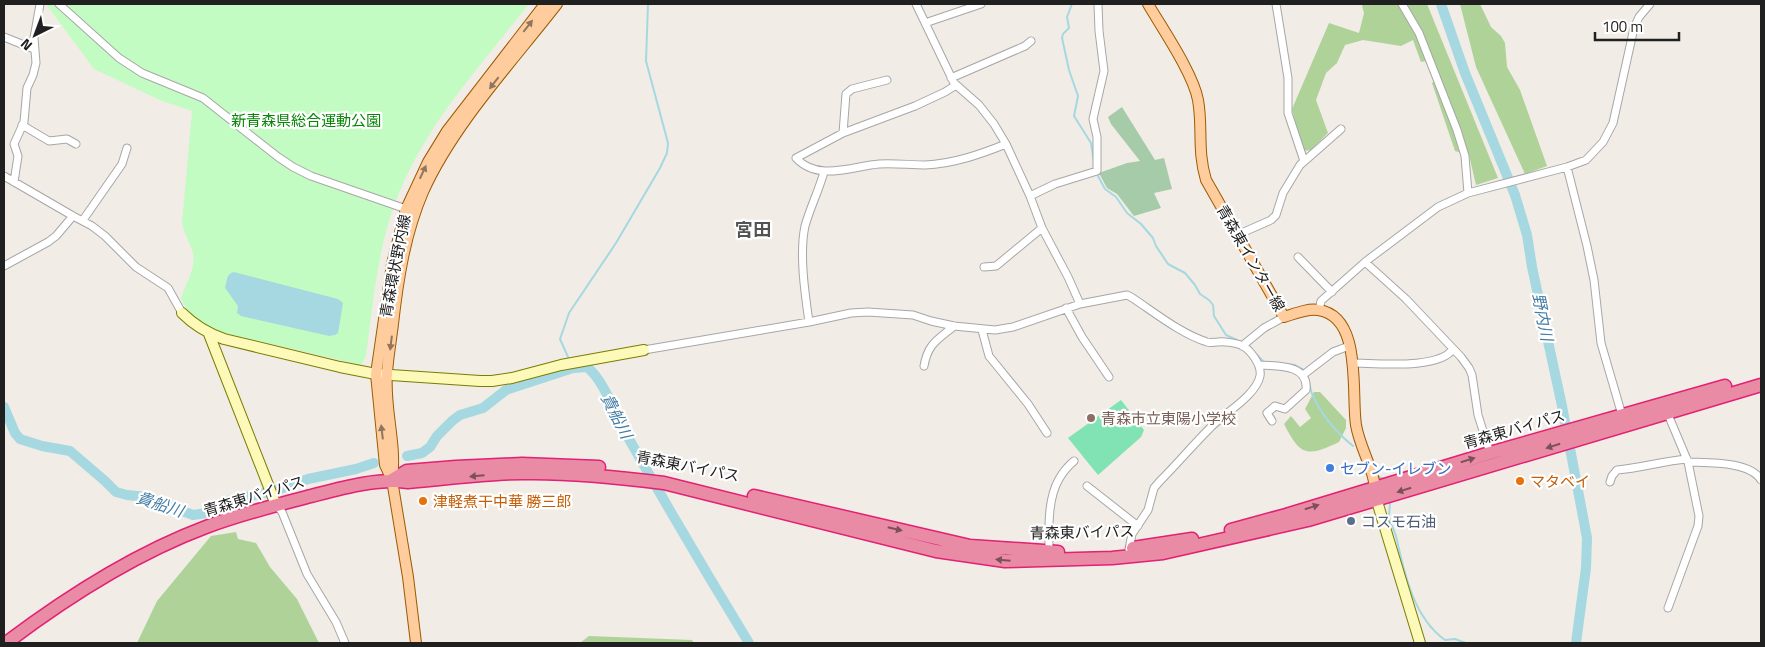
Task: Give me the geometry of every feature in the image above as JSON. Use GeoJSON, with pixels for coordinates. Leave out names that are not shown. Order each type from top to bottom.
{"type":"FeatureCollection","features":[{"type":"Feature","properties":{"kind":"highway","name":"青森東バイパス"},"geometry":{"type":"LineString","coordinates":[[1607,425],[1622,415],[1761,376]]}},
{"type":"Feature","properties":{"kind":"highway","name":"青森東バイパス"},"geometry":{"type":"LineString","coordinates":[[6,643],[85,588],[146,554],[272,495],[330,491],[392,480],[407,471],[522,464],[582,466],[662,479],[970,546],[1049,552],[1130,549],[1204,537],[1376,493],[1607,425],[1667,412],[1761,385]]}},
{"type":"Feature","properties":{"kind":"highway","name":"青森東バイパス"},"geometry":{"type":"LineString","coordinates":[[662,479],[936,551],[1005,561],[1090,559],[1164,553],[1308,520],[1376,493],[1490,453],[1536,446]]}},
{"type":"Feature","properties":{"kind":"main road","name":"青森環状野内線"},"geometry":{"type":"LineString","coordinates":[[520,43],[545,4]]}},
{"type":"Feature","properties":{"kind":"main road","name":"青森環状野内線"},"geometry":{"type":"LineString","coordinates":[[416,643],[408,577],[392,480],[386,465],[381,374],[392,264],[428,162],[447,131],[520,43],[557,4]]}},
{"type":"Feature","properties":{"kind":"main road","name":"青森東インター線"},"geometry":{"type":"LineString","coordinates":[[1148,4],[1198,98],[1200,119],[1199,148],[1201,165],[1206,180],[1284,317],[1319,310]]}},
{"type":"Feature","properties":{"kind":"main road"},"geometry":{"type":"LineString","coordinates":[[1319,310],[1340,320],[1344,326],[1350,346],[1359,439],[1376,493]]}},
{"type":"Feature","properties":{"kind":"street"},"geometry":{"type":"LineString","coordinates":[[14,182],[18,156],[14,144],[22,125],[26,88],[33,75],[36,63],[34,49],[40,4]]}},
{"type":"Feature","properties":{"kind":"street"},"geometry":{"type":"LineString","coordinates":[[58,4],[125,62],[152,77],[204,98],[278,157],[294,167],[311,176],[410,211]]}},
{"type":"Feature","properties":{"kind":"street"},"geometry":{"type":"LineString","coordinates":[[916,4],[951,78],[956,85],[983,109],[1006,144],[1030,196],[1042,228],[1080,304]]}},
{"type":"Feature","properties":{"kind":"street"},"geometry":{"type":"LineString","coordinates":[[925,23],[981,4]]}},
{"type":"Feature","properties":{"kind":"street"},"geometry":{"type":"LineString","coordinates":[[1030,196],[1055,184],[1097,171],[1096,137],[1093,118],[1104,70],[1098,4]]}},
{"type":"Feature","properties":{"kind":"street"},"geometry":{"type":"LineString","coordinates":[[1276,4],[1288,78],[1288,113],[1304,161]]}},
{"type":"Feature","properties":{"kind":"street"},"geometry":{"type":"LineString","coordinates":[[1402,4],[1419,33],[1457,130],[1465,156],[1468,192]]}},
{"type":"Feature","properties":{"kind":"street"},"geometry":{"type":"LineString","coordinates":[[1319,310],[1321,301],[1365,262],[1438,207],[1468,192],[1550,172],[1586,160],[1608,134],[1617,107],[1624,65],[1634,28],[1639,17],[1650,4]]}},
{"type":"Feature","properties":{"kind":"street"},"geometry":{"type":"LineString","coordinates":[[4,37],[34,49]]}},
{"type":"Feature","properties":{"kind":"street"},"geometry":{"type":"LineString","coordinates":[[951,78],[1025,46],[1031,40]]}},
{"type":"Feature","properties":{"kind":"street"},"geometry":{"type":"LineString","coordinates":[[843,133],[846,94],[852,90],[886,80]]}},
{"type":"Feature","properties":{"kind":"street"},"geometry":{"type":"LineString","coordinates":[[956,85],[915,106],[843,133],[796,158],[803,164],[824,172],[881,164],[937,163],[982,153],[1006,144]]}},
{"type":"Feature","properties":{"kind":"street"},"geometry":{"type":"LineString","coordinates":[[22,125],[49,141],[67,139],[76,144]]}},
{"type":"Feature","properties":{"kind":"street"},"geometry":{"type":"LineString","coordinates":[[1237,235],[1270,220],[1276,215],[1283,193],[1304,161],[1341,129]]}},
{"type":"Feature","properties":{"kind":"street"},"geometry":{"type":"LineString","coordinates":[[83,220],[122,164],[127,148]]}},
{"type":"Feature","properties":{"kind":"street"},"geometry":{"type":"LineString","coordinates":[[1567,167],[1594,280],[1601,343],[1622,415]]}},
{"type":"Feature","properties":{"kind":"street"},"geometry":{"type":"LineString","coordinates":[[809,322],[803,263],[805,226],[824,172]]}},
{"type":"Feature","properties":{"kind":"street"},"geometry":{"type":"LineString","coordinates":[[4,176],[83,220],[105,236],[136,267],[168,288],[182,313],[198,328],[208,334],[340,367],[381,374],[492,381],[512,378],[561,364],[809,322],[851,313],[868,312],[913,315],[954,326],[995,330],[1013,327],[1080,304],[1128,295],[1166,322],[1200,339],[1209,343],[1220,342],[1242,346],[1259,365],[1260,376],[1257,383],[1241,402],[1211,426],[1160,480],[1154,488],[1148,510],[1132,534],[1130,549]]}},
{"type":"Feature","properties":{"kind":"street"},"geometry":{"type":"LineString","coordinates":[[4,266],[48,242],[56,236],[73,216]]}},
{"type":"Feature","properties":{"kind":"street"},"geometry":{"type":"LineString","coordinates":[[984,267],[996,266],[1042,228]]}},
{"type":"Feature","properties":{"kind":"street"},"geometry":{"type":"LineString","coordinates":[[1298,257],[1332,292]]}},
{"type":"Feature","properties":{"kind":"street"},"geometry":{"type":"LineString","coordinates":[[1365,262],[1406,300],[1461,357],[1472,375],[1478,414],[1490,453]]}},
{"type":"Feature","properties":{"kind":"street"},"geometry":{"type":"LineString","coordinates":[[1066,308],[1082,337],[1109,377]]}},
{"type":"Feature","properties":{"kind":"street"},"geometry":{"type":"LineString","coordinates":[[1242,346],[1264,328],[1284,317]]}},
{"type":"Feature","properties":{"kind":"street"},"geometry":{"type":"LineString","coordinates":[[924,366],[926,354],[930,346],[954,326]]}},
{"type":"Feature","properties":{"kind":"street"},"geometry":{"type":"LineString","coordinates":[[982,330],[990,356],[1028,404],[1047,433]]}},
{"type":"Feature","properties":{"kind":"street"},"geometry":{"type":"LineString","coordinates":[[208,334],[272,495],[282,512],[307,574],[336,622],[345,643]]}},
{"type":"Feature","properties":{"kind":"street"},"geometry":{"type":"LineString","coordinates":[[1302,375],[1333,352],[1350,346]]}},
{"type":"Feature","properties":{"kind":"street"},"geometry":{"type":"LineString","coordinates":[[1352,363],[1423,362],[1440,359],[1450,354],[1453,349]]}},
{"type":"Feature","properties":{"kind":"street"},"geometry":{"type":"LineString","coordinates":[[1259,365],[1295,369],[1302,375],[1307,384],[1306,390],[1285,409],[1275,406],[1267,413],[1272,421]]}},
{"type":"Feature","properties":{"kind":"street"},"geometry":{"type":"LineString","coordinates":[[1667,412],[1687,461],[1699,516],[1698,526],[1668,608]]}},
{"type":"Feature","properties":{"kind":"street"},"geometry":{"type":"LineString","coordinates":[[1049,552],[1050,515],[1055,489],[1062,474],[1074,460]]}},
{"type":"Feature","properties":{"kind":"street"},"geometry":{"type":"LineString","coordinates":[[1610,482],[1617,470],[1687,461],[1726,464],[1751,469],[1756,472],[1761,480]]}},
{"type":"Feature","properties":{"kind":"street"},"geometry":{"type":"LineString","coordinates":[[1088,486],[1138,526]]}},
{"type":"Feature","properties":{"kind":"street"},"geometry":{"type":"LineString","coordinates":[[1376,493],[1420,643]]}},
{"type":"Feature","properties":{"kind":"green space","name":"新青森県総合運動公園"},"geometry":{"type":"Polygon","coordinates":[[[46,4],[529,4],[448,106],[414,161],[400,190],[389,221],[381,254],[366,356],[361,365],[215,331],[190,313],[181,298],[192,270],[194,259],[182,223],[192,111],[162,101],[94,69],[46,4]]]}},
{"type":"Feature","properties":{"kind":"green space"},"geometry":{"type":"Polygon","coordinates":[[[1363,4],[1397,4],[1401,9],[1411,4],[1427,4],[1498,178],[1476,185],[1469,155],[1455,151],[1432,83],[1435,81],[1426,61],[1421,62],[1413,40],[1401,46],[1363,40],[1345,45],[1337,63],[1326,73],[1316,100],[1328,133],[1311,150],[1303,151],[1292,109],[1329,23],[1359,33],[1364,13],[1363,4]]]}},
{"type":"Feature","properties":{"kind":"green space"},"geometry":{"type":"Polygon","coordinates":[[[1460,4],[1480,4],[1491,27],[1501,36],[1505,43],[1507,67],[1520,90],[1547,166],[1525,174],[1476,67],[1460,4]]]}},
{"type":"Feature","properties":{"kind":"green space"},"geometry":{"type":"Polygon","coordinates":[[[1122,107],[1155,160],[1164,158],[1172,189],[1154,193],[1161,208],[1134,216],[1117,194],[1107,188],[1099,173],[1127,163],[1140,161],[1111,124],[1108,117],[1122,107]]]}},
{"type":"Feature","properties":{"kind":"green space"},"geometry":{"type":"Polygon","coordinates":[[[1314,392],[1320,392],[1346,420],[1346,428],[1339,442],[1311,452],[1300,448],[1284,424],[1291,416],[1300,427],[1311,418],[1305,409],[1314,392]]]}},
{"type":"Feature","properties":{"kind":"green space"},"geometry":{"type":"Polygon","coordinates":[[[1121,400],[1144,430],[1141,437],[1098,475],[1068,438],[1121,400]]]}},
{"type":"Feature","properties":{"kind":"green space"},"geometry":{"type":"Polygon","coordinates":[[[236,532],[238,539],[256,543],[270,567],[297,599],[319,643],[137,643],[157,601],[211,536],[236,532]]]}},
{"type":"Feature","properties":{"kind":"green space"},"geometry":{"type":"Polygon","coordinates":[[[589,636],[692,640],[694,643],[580,643],[589,636]]]}},
{"type":"Feature","properties":{"kind":"water"},"geometry":{"type":"Polygon","coordinates":[[[234,272],[338,299],[343,303],[338,333],[329,336],[241,316],[237,313],[238,306],[225,288],[228,276],[234,272]]]}},
{"type":"Feature","properties":{"kind":"waterway"},"geometry":{"type":"LineString","coordinates":[[568,357],[560,339],[569,313],[616,243],[667,153],[668,143],[646,61],[648,4]]}},
{"type":"Feature","properties":{"kind":"waterway"},"geometry":{"type":"LineString","coordinates":[[1072,4],[1067,17],[1069,28],[1062,38],[1069,70],[1078,96],[1074,116],[1091,143],[1094,162]]}},
{"type":"Feature","properties":{"kind":"waterway","name":"野内川"},"geometry":{"type":"LineString","coordinates":[[1441,4],[1465,73],[1515,195],[1527,235],[1587,538],[1586,568],[1576,643]]}},
{"type":"Feature","properties":{"kind":"waterway"},"geometry":{"type":"LineString","coordinates":[[1098,176],[1105,189],[1116,197],[1127,213],[1141,224],[1153,238],[1168,264],[1185,273],[1200,294],[1209,300],[1213,305],[1214,316],[1226,335],[1237,340]]}},
{"type":"Feature","properties":{"kind":"waterway"},"geometry":{"type":"LineString","coordinates":[[1249,345],[1253,351]]}},
{"type":"Feature","properties":{"kind":"waterway"},"geometry":{"type":"LineString","coordinates":[[1256,354],[1264,362],[1268,362]]}},
{"type":"Feature","properties":{"kind":"waterway"},"geometry":{"type":"LineString","coordinates":[[1285,364],[1295,365],[1304,370]]}},
{"type":"Feature","properties":{"kind":"waterway","name":"貴船川"},"geometry":{"type":"LineString","coordinates":[[407,456],[422,453],[430,447],[437,436],[452,421],[460,415],[483,408],[506,390],[573,368],[587,367],[605,391],[624,431],[749,643]]}},
{"type":"Feature","properties":{"kind":"waterway"},"geometry":{"type":"LineString","coordinates":[[1307,375],[1312,394],[1320,409],[1335,429],[1353,446]]}},
{"type":"Feature","properties":{"kind":"waterway","name":"貴船川"},"geometry":{"type":"LineString","coordinates":[[4,407],[15,433],[20,439],[42,446],[70,451],[116,492],[146,497],[193,515],[207,513],[228,501],[277,490],[308,479],[356,469],[374,463]]}},
{"type":"Feature","properties":{"kind":"waterway"},"geometry":{"type":"LineString","coordinates":[[1379,477],[1384,479]]}},
{"type":"Feature","properties":{"kind":"waterway"},"geometry":{"type":"LineString","coordinates":[[1390,502],[1389,515],[1407,579],[1425,619],[1445,640],[1455,639],[1466,643]]}},
{"type":"Feature","properties":{"kind":"place","name":"青森市立東陽小学校"},"geometry":{"type":"Point","coordinates":[1091,418]}},
{"type":"Feature","properties":{"kind":"place","name":"セブン-イレブン"},"geometry":{"type":"Point","coordinates":[1330,468]}},
{"type":"Feature","properties":{"kind":"place","name":"マタベイ"},"geometry":{"type":"Point","coordinates":[1520,481]}},
{"type":"Feature","properties":{"kind":"place","name":"津軽煮干中華 勝三郎"},"geometry":{"type":"Point","coordinates":[423,501]}},
{"type":"Feature","properties":{"kind":"place","name":"コスモ石油"},"geometry":{"type":"Point","coordinates":[1351,521]}},
{"type":"Feature","properties":{"kind":"district","name":"宮田"},"geometry":{"type":"Point","coordinates":[753,229]}}]}
